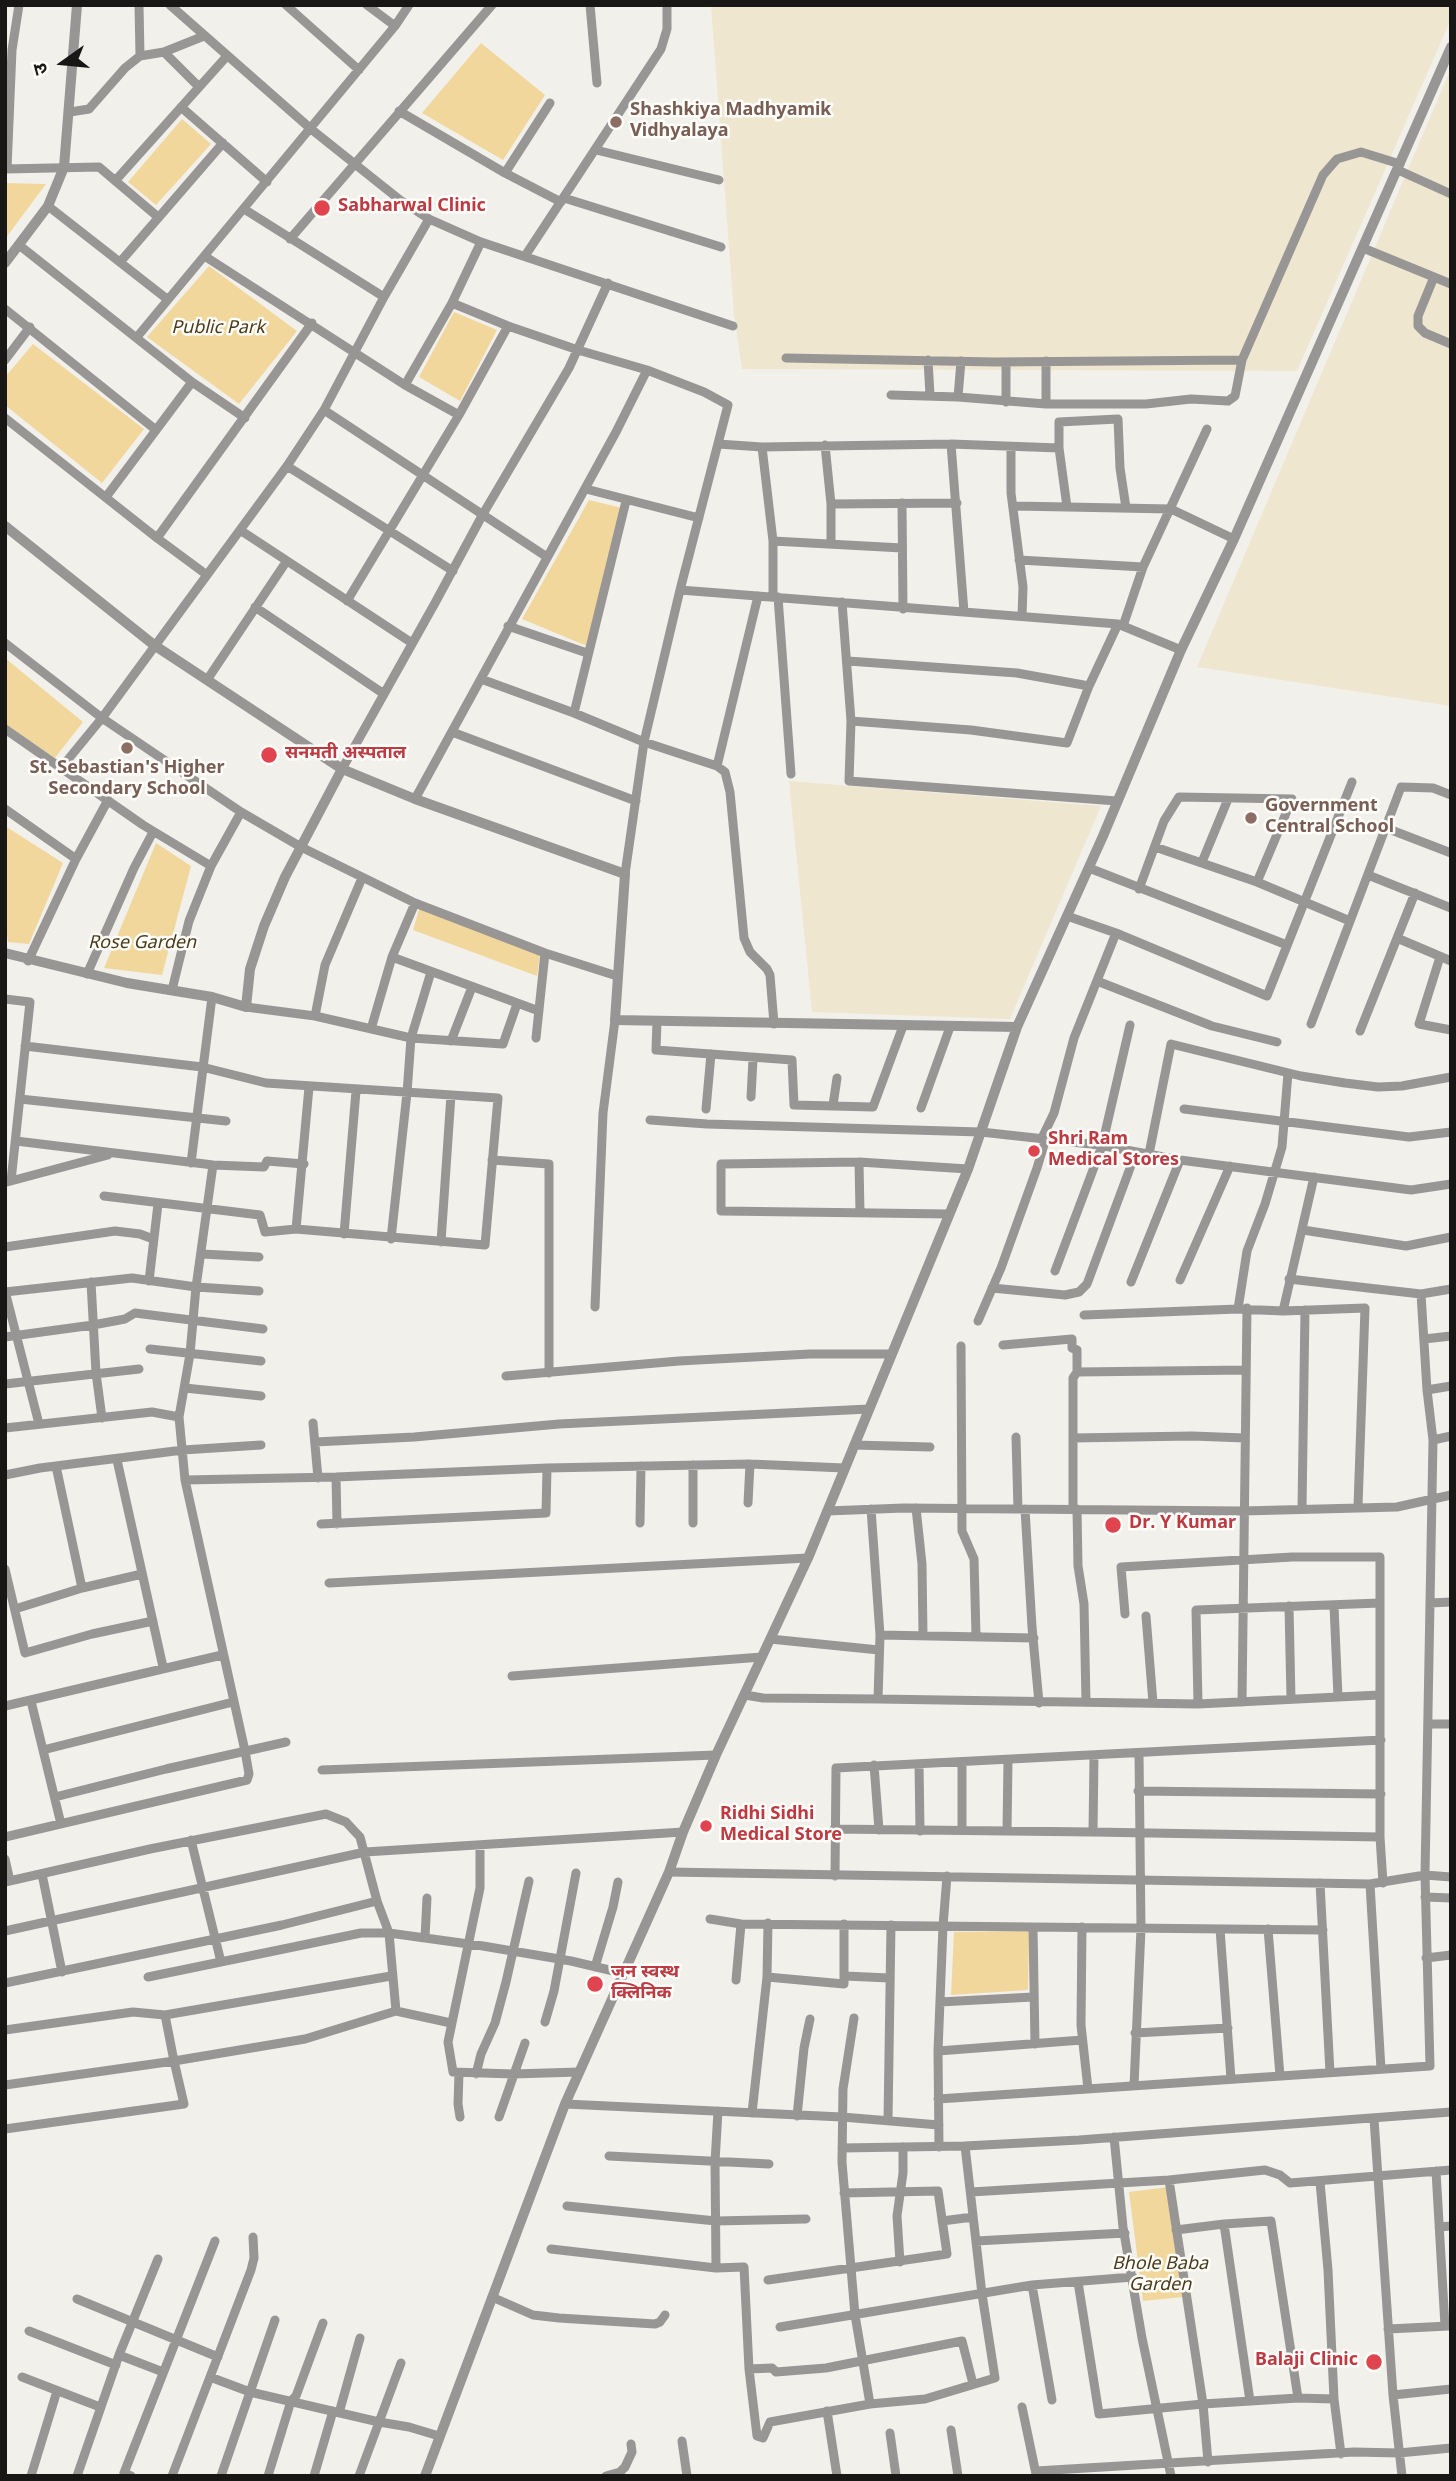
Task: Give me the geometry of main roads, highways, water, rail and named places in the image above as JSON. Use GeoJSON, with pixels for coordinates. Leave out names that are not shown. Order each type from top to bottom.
{"type":"FeatureCollection","features":[{"type":"Feature","properties":{"kind":"place","name":"Shashkiya Madhyamik Vidhyalaya"},"geometry":{"type":"Point","coordinates":[616,122]}},
{"type":"Feature","properties":{"kind":"place","name":"Sabharwal Clinic"},"geometry":{"type":"Point","coordinates":[322,208]}},
{"type":"Feature","properties":{"kind":"place","name":"St. Sebastian's Higher Secondary School"},"geometry":{"type":"Point","coordinates":[127,748]}},
{"type":"Feature","properties":{"kind":"place","name":"सनमती अस्पताल"},"geometry":{"type":"Point","coordinates":[269,755]}},
{"type":"Feature","properties":{"kind":"place","name":"Government Central School"},"geometry":{"type":"Point","coordinates":[1251,818]}},
{"type":"Feature","properties":{"kind":"place","name":"Shri Ram Medical Stores"},"geometry":{"type":"Point","coordinates":[1034,1151]}},
{"type":"Feature","properties":{"kind":"place","name":"Dr. Y Kumar"},"geometry":{"type":"Point","coordinates":[1113,1525]}},
{"type":"Feature","properties":{"kind":"place","name":"Ridhi Sidhi Medical Store"},"geometry":{"type":"Point","coordinates":[706,1826]}},
{"type":"Feature","properties":{"kind":"place","name":"जन स्वस्थ क्लिनिक"},"geometry":{"type":"Point","coordinates":[595,1984]}},
{"type":"Feature","properties":{"kind":"place","name":"Balaji Clinic"},"geometry":{"type":"Point","coordinates":[1374,2362]}},
{"type":"Feature","properties":{"kind":"park label","name":"Public Park"},"geometry":{"type":"Point","coordinates":[218,330]}},
{"type":"Feature","properties":{"kind":"park label","name":"Rose Garden"},"geometry":{"type":"Point","coordinates":[142,945]}},
{"type":"Feature","properties":{"kind":"park label","name":"Bhole Baba Garden"},"geometry":{"type":"Point","coordinates":[1160,2276]}}]}
